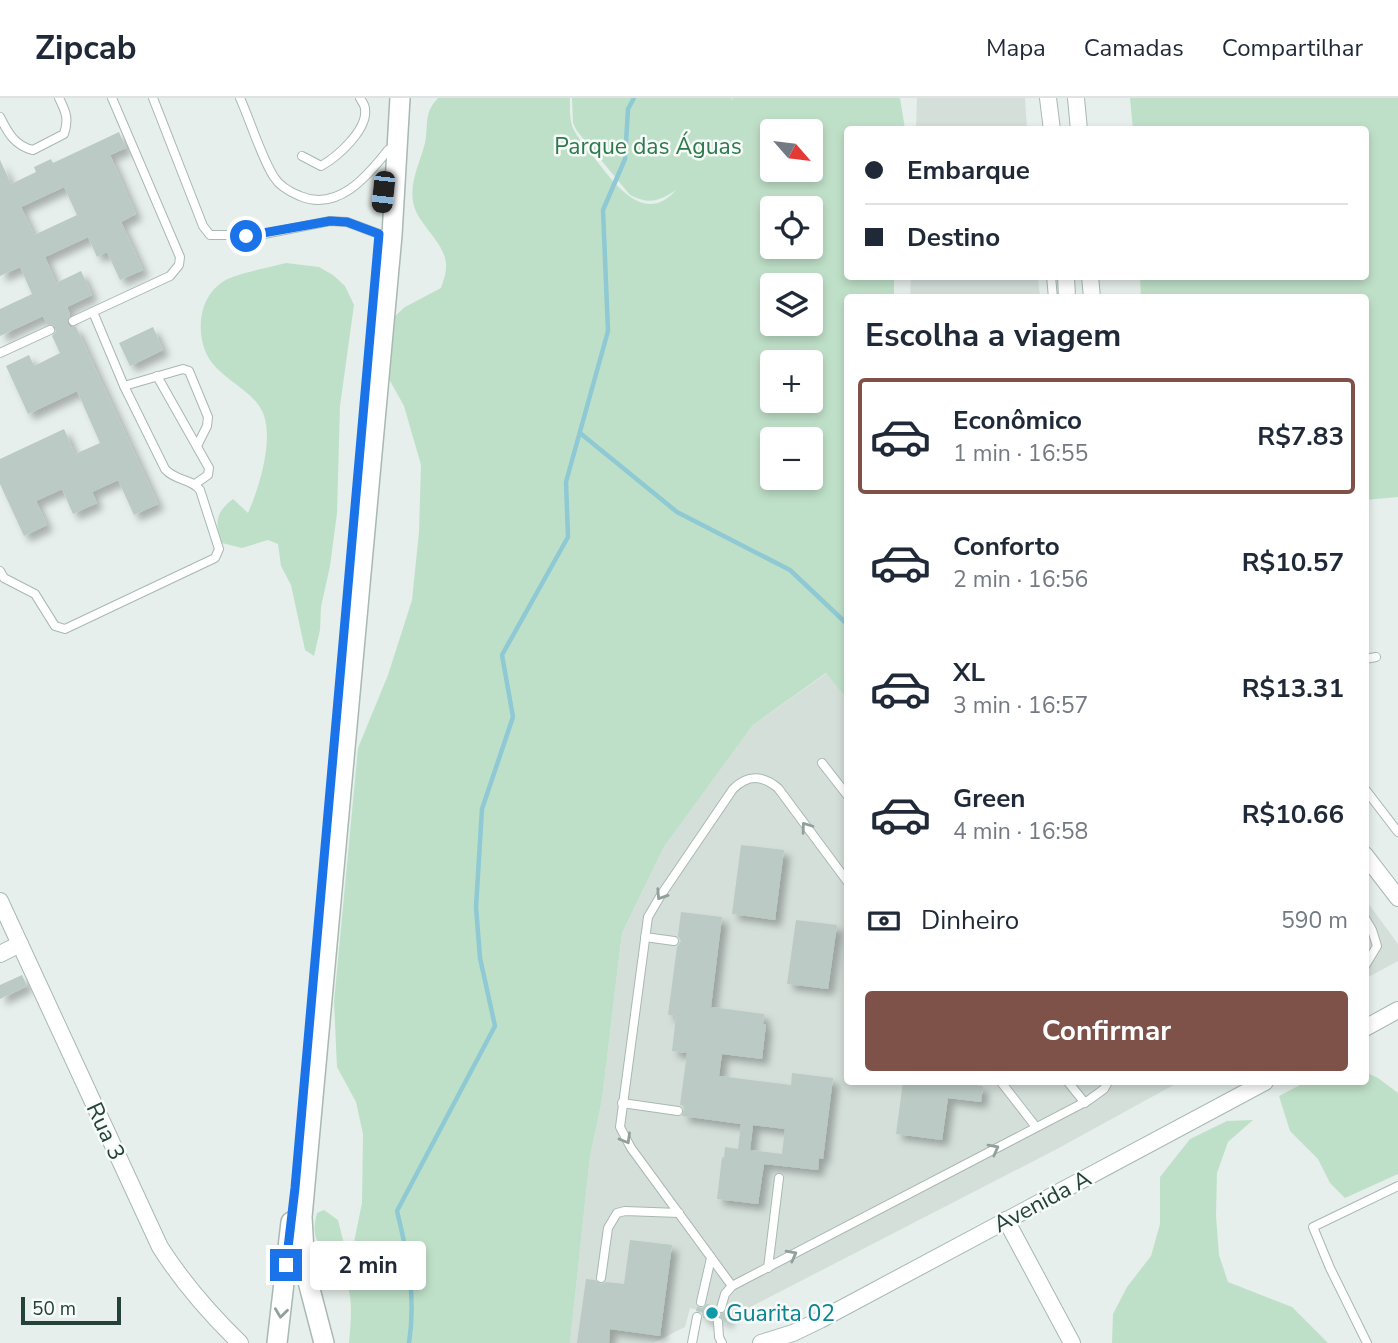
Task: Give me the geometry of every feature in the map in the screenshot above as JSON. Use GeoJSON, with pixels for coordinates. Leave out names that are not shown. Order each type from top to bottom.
{"type":"FeatureCollection","features":[{"type":"Feature","properties":{"kind":"street"},"geometry":{"type":"LineString","coordinates":[[324,1343],[305,1270],[302,1217],[386,235],[390,98]]}},
{"type":"Feature","properties":{"kind":"street"},"geometry":{"type":"LineString","coordinates":[[277,1343],[295,1188],[400,98]]}},
{"type":"Feature","properties":{"kind":"street"},"geometry":{"type":"LineString","coordinates":[[1048,98],[1051,126]]}},
{"type":"Feature","properties":{"kind":"street"},"geometry":{"type":"LineString","coordinates":[[1076,98],[1079,126]]}},
{"type":"Feature","properties":{"kind":"street"},"geometry":{"type":"LineString","coordinates":[[1369,860],[1398,898]]}},
{"type":"Feature","properties":{"kind":"street","name":"Rua 3"},"geometry":{"type":"LineString","coordinates":[[0,901],[160,1247],[180,1279],[203,1307],[240,1343]]}},
{"type":"Feature","properties":{"kind":"street"},"geometry":{"type":"LineString","coordinates":[[0,954],[20,944]]}},
{"type":"Feature","properties":{"kind":"street"},"geometry":{"type":"LineString","coordinates":[[1369,1026],[1398,1010]]}},
{"type":"Feature","properties":{"kind":"street","name":"Avenida A"},"geometry":{"type":"LineString","coordinates":[[820,1320],[1259,1085]]}},
{"type":"Feature","properties":{"kind":"street"},"geometry":{"type":"LineString","coordinates":[[1006,1220],[1072,1343]]}},
{"type":"Feature","properties":{"kind":"street"},"geometry":{"type":"LineString","coordinates":[[761,1343],[793,1333],[820,1320]]}},
{"type":"Feature","properties":{"kind":"street"},"geometry":{"type":"LineString","coordinates":[[795,1343],[820,1320]]}},
{"type":"Feature","properties":{"kind":"lane"},"geometry":{"type":"LineString","coordinates":[[0,117],[10,137],[25,149],[33,150],[64,134],[68,124],[67,114],[59,98]]}},
{"type":"Feature","properties":{"kind":"lane"},"geometry":{"type":"LineString","coordinates":[[73,321],[170,276],[179,265],[180,257],[112,98]]}},
{"type":"Feature","properties":{"kind":"lane"},"geometry":{"type":"LineString","coordinates":[[153,98],[203,226],[210,235],[246,236],[330,221],[347,222],[386,235]]}},
{"type":"Feature","properties":{"kind":"lane"},"geometry":{"type":"LineString","coordinates":[[240,98],[274,177],[291,193],[306,199],[335,197],[354,187],[388,150]]}},
{"type":"Feature","properties":{"kind":"lane"},"geometry":{"type":"LineString","coordinates":[[302,156],[321,166],[336,158],[362,127],[365,109],[360,98]]}},
{"type":"Feature","properties":{"kind":"lane"},"geometry":{"type":"LineString","coordinates":[[0,571],[4,578],[35,594],[55,626],[65,629],[215,558],[219,549],[200,490],[195,484],[173,477],[165,469],[124,386],[93,312]]}},
{"type":"Feature","properties":{"kind":"lane"},"geometry":{"type":"LineString","coordinates":[[0,353],[50,330]]}},
{"type":"Feature","properties":{"kind":"lane"},"geometry":{"type":"LineString","coordinates":[[124,386],[183,369],[189,371],[208,417],[207,426],[197,446]]}},
{"type":"Feature","properties":{"kind":"lane"},"geometry":{"type":"LineString","coordinates":[[157,376],[209,472],[195,484]]}},
{"type":"Feature","properties":{"kind":"lane"},"geometry":{"type":"LineString","coordinates":[[1369,658],[1376,657]]}},
{"type":"Feature","properties":{"kind":"lane"},"geometry":{"type":"LineString","coordinates":[[822,763],[844,791]]}},
{"type":"Feature","properties":{"kind":"lane"},"geometry":{"type":"LineString","coordinates":[[732,1286],[621,1132],[620,1118],[648,918],[733,789],[748,778],[764,779],[778,788],[844,877]]}},
{"type":"Feature","properties":{"kind":"lane"},"geometry":{"type":"LineString","coordinates":[[1369,794],[1398,832]]}},
{"type":"Feature","properties":{"kind":"lane"},"geometry":{"type":"LineString","coordinates":[[1369,925],[1377,946],[1369,959]]}},
{"type":"Feature","properties":{"kind":"lane"},"geometry":{"type":"LineString","coordinates":[[645,937],[674,942]]}},
{"type":"Feature","properties":{"kind":"lane"},"geometry":{"type":"LineString","coordinates":[[1003,1085],[1036,1127]]}},
{"type":"Feature","properties":{"kind":"lane"},"geometry":{"type":"LineString","coordinates":[[1070,1085],[1085,1103]]}},
{"type":"Feature","properties":{"kind":"lane"},"geometry":{"type":"LineString","coordinates":[[721,1308],[725,1294],[732,1286],[1085,1103],[1106,1085]]}},
{"type":"Feature","properties":{"kind":"lane"},"geometry":{"type":"LineString","coordinates":[[622,1103],[678,1111]]}},
{"type":"Feature","properties":{"kind":"lane"},"geometry":{"type":"LineString","coordinates":[[768,1268],[779,1178]]}},
{"type":"Feature","properties":{"kind":"lane"},"geometry":{"type":"LineString","coordinates":[[1367,1343],[1313,1227],[1398,1186]]}},
{"type":"Feature","properties":{"kind":"lane"},"geometry":{"type":"LineString","coordinates":[[601,1278],[608,1228],[617,1213],[680,1213]]}},
{"type":"Feature","properties":{"kind":"lane"},"geometry":{"type":"LineString","coordinates":[[701,1303],[711,1258]]}},
{"type":"Feature","properties":{"kind":"lane"},"geometry":{"type":"LineString","coordinates":[[692,1343],[697,1317]]}},
{"type":"Feature","properties":{"kind":"lane"},"geometry":{"type":"LineString","coordinates":[[718,1322],[722,1343]]}},
{"type":"Feature","properties":{"kind":"shaded area"},"geometry":{"type":"Polygon","coordinates":[[[917,98],[1025,98],[1027,126],[916,126],[917,98]]]}},
{"type":"Feature","properties":{"kind":"shaded area"},"geometry":{"type":"Polygon","coordinates":[[[911,280],[1038,280],[1040,294],[910,294],[911,280]]]}},
{"type":"Feature","properties":{"kind":"shaded area"},"geometry":{"type":"Polygon","coordinates":[[[827,673],[844,695],[844,1085],[1174,1085],[1057,1149],[729,1318],[690,1308],[685,1327],[653,1343],[570,1343],[590,1157],[602,1100],[622,933],[664,847],[753,725],[827,673]]]}},
{"type":"Feature","properties":{"kind":"shaded area"},"geometry":{"type":"Polygon","coordinates":[[[1369,904],[1398,944],[1398,961],[1369,977],[1369,904]]]}},
{"type":"Feature","properties":{"kind":"green space","name":"Parque das Águas"},"geometry":{"type":"Polygon","coordinates":[[[438,98],[570,98],[571,122],[583,143],[630,197],[652,204],[664,200],[676,190],[665,197],[649,201],[630,195],[577,131],[573,123],[572,98],[732,98],[731,101],[733,98],[900,98],[905,126],[844,126],[844,280],[894,280],[894,294],[844,294],[844,695],[826,673],[753,725],[664,847],[622,933],[602,1100],[590,1157],[570,1343],[349,1343],[349,1290],[338,1264],[321,1247],[315,1234],[317,1213],[324,1210],[338,1220],[344,1244],[354,1242],[362,1203],[363,1134],[356,1102],[337,1067],[334,1002],[358,748],[388,675],[412,600],[419,532],[421,465],[404,406],[389,379],[394,317],[405,307],[441,288],[446,272],[442,251],[414,206],[412,190],[425,143],[428,114],[438,98]]]}},
{"type":"Feature","properties":{"kind":"green space"},"geometry":{"type":"Polygon","coordinates":[[[1130,98],[1398,98],[1398,497],[1369,500],[1369,294],[1141,294],[1140,280],[1369,280],[1369,126],[1133,126],[1130,98]]]}},
{"type":"Feature","properties":{"kind":"green space"},"geometry":{"type":"Polygon","coordinates":[[[286,263],[319,267],[333,275],[345,286],[354,305],[340,406],[337,513],[314,656],[305,650],[291,585],[281,566],[278,544],[268,540],[242,548],[222,543],[217,523],[220,513],[233,499],[248,513],[261,476],[267,433],[265,420],[256,402],[208,357],[201,326],[209,296],[224,281],[286,263]]]}},
{"type":"Feature","properties":{"kind":"green space"},"geometry":{"type":"Polygon","coordinates":[[[1369,1074],[1378,1078],[1398,1093],[1398,1174],[1345,1198],[1330,1183],[1318,1159],[1290,1131],[1279,1096],[1300,1085],[1369,1085],[1369,1074]]]}},
{"type":"Feature","properties":{"kind":"green space"},"geometry":{"type":"Polygon","coordinates":[[[1253,1120],[1228,1142],[1217,1173],[1219,1255],[1228,1282],[1292,1307],[1328,1343],[1112,1343],[1113,1314],[1127,1287],[1151,1256],[1160,1224],[1160,1177],[1190,1139],[1227,1121],[1253,1120]]]}},
{"type":"Feature","properties":{"kind":"building"},"geometry":{"type":"Polygon","coordinates":[[[119,132],[126,148],[110,155],[136,214],[121,222],[143,270],[120,280],[107,252],[97,257],[88,237],[45,257],[56,283],[81,271],[92,295],[67,307],[70,315],[67,323],[70,327],[76,327],[158,504],[134,515],[118,480],[92,492],[97,503],[73,514],[62,489],[36,501],[47,525],[24,536],[0,484],[0,459],[64,429],[75,454],[100,443],[77,391],[28,414],[6,366],[29,355],[34,366],[60,353],[52,336],[56,327],[47,324],[43,316],[0,336],[0,309],[32,294],[20,267],[0,276],[0,160],[11,184],[36,172],[34,167],[51,159],[53,163],[119,132]],[[64,187],[21,207],[34,235],[77,215],[64,187]]]}},
{"type":"Feature","properties":{"kind":"building"},"geometry":{"type":"Polygon","coordinates":[[[153,327],[163,350],[130,366],[119,343],[153,327]]]}},
{"type":"Feature","properties":{"kind":"building"},"geometry":{"type":"Polygon","coordinates":[[[741,845],[784,850],[775,920],[732,914],[741,845]]]}},
{"type":"Feature","properties":{"kind":"building"},"geometry":{"type":"Polygon","coordinates":[[[681,912],[722,917],[711,1007],[764,1014],[763,1024],[766,1024],[762,1059],[722,1054],[719,1076],[791,1085],[792,1073],[833,1078],[823,1159],[819,1158],[818,1170],[764,1164],[758,1204],[717,1199],[725,1147],[738,1149],[741,1124],[682,1116],[684,1109],[683,1105],[680,1105],[687,1053],[672,1051],[676,1016],[668,1015],[677,947],[681,941],[678,936],[681,912]],[[753,1125],[750,1150],[782,1154],[785,1129],[753,1125]]]}},
{"type":"Feature","properties":{"kind":"building"},"geometry":{"type":"Polygon","coordinates":[[[796,920],[837,925],[828,989],[787,984],[796,920]]]}},
{"type":"Feature","properties":{"kind":"building"},"geometry":{"type":"Polygon","coordinates":[[[22,975],[27,986],[0,999],[0,985],[22,975]]]}},
{"type":"Feature","properties":{"kind":"building"},"geometry":{"type":"Polygon","coordinates":[[[903,1085],[983,1086],[981,1102],[948,1098],[942,1140],[896,1134],[903,1085]]]}},
{"type":"Feature","properties":{"kind":"building"},"geometry":{"type":"Polygon","coordinates":[[[630,1240],[672,1245],[660,1336],[610,1329],[609,1343],[577,1343],[586,1279],[601,1284],[624,1284],[630,1240]]]}},
{"type":"Feature","properties":{"kind":"building","name":"Guarita 02"},"geometry":{"type":"Polygon","coordinates":[[[707,1304],[715,1306],[716,1312],[720,1314],[730,1310],[726,1324],[720,1316],[715,1316],[712,1321],[703,1318],[702,1313],[696,1311],[697,1307],[702,1308],[707,1304]]]}},
{"type":"Feature","properties":{"kind":"waterway"},"geometry":{"type":"LineString","coordinates":[[409,1343],[412,1310],[410,1277],[397,1211],[495,1026],[480,958],[476,907],[482,809],[513,717],[502,655],[568,537],[566,482],[608,331],[603,210],[625,159],[628,109],[634,98]]}},
{"type":"Feature","properties":{"kind":"waterway"},"geometry":{"type":"LineString","coordinates":[[580,433],[677,512],[790,570],[844,621]]}},
{"type":"Feature","properties":{"kind":"place","name":"Guarita 02"},"geometry":{"type":"Point","coordinates":[712,1313]}},
{"type":"Feature","properties":{"kind":"route"},"geometry":{"type":"LineString","coordinates":[[246,236],[330,221],[347,222],[379,234],[286,1265]]}}]}
